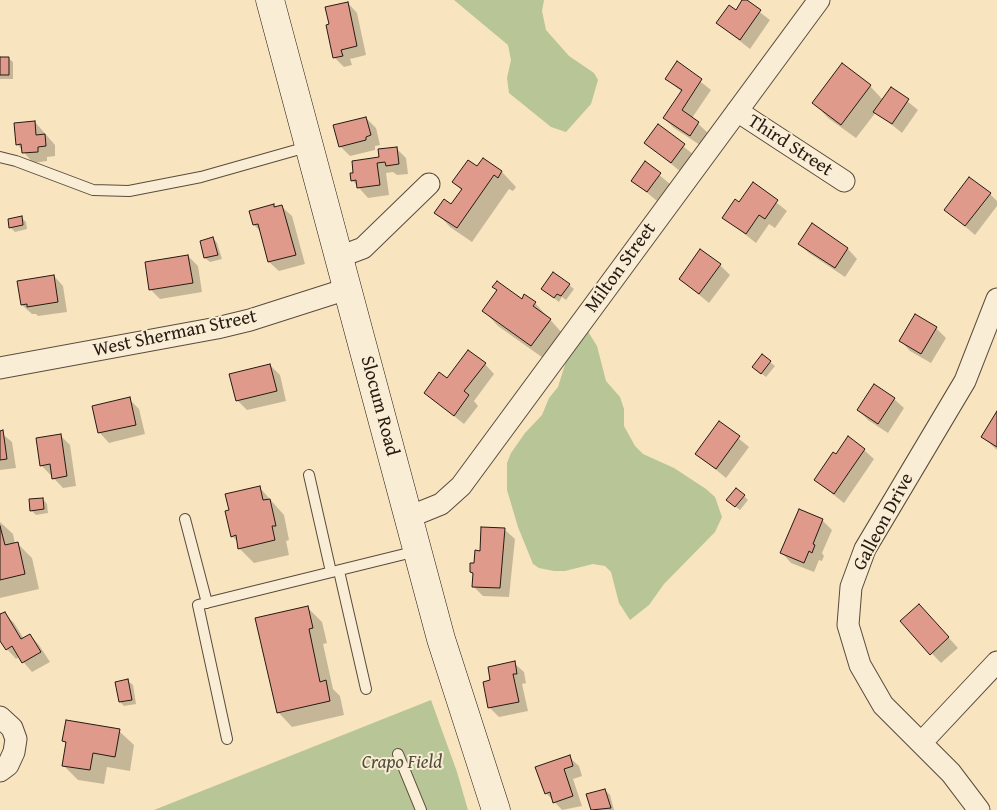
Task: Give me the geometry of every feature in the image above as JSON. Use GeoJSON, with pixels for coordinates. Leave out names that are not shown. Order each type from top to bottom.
{"type":"FeatureCollection","features":[{"type":"Feature","properties":{"kind":"main road","name":"Slocum Road"},"geometry":{"type":"LineString","coordinates":[[270,0],[454,681],[496,810]]}},
{"type":"Feature","properties":{"kind":"street","name":"Milton Street"},"geometry":{"type":"LineString","coordinates":[[409,518],[441,504],[461,486],[819,0]]}},
{"type":"Feature","properties":{"kind":"street","name":"Third Street"},"geometry":{"type":"LineString","coordinates":[[737,111],[844,181]]}},
{"type":"Feature","properties":{"kind":"street"},"geometry":{"type":"LineString","coordinates":[[339,256],[363,248],[429,184]]}},
{"type":"Feature","properties":{"kind":"street","name":"West Sherman Street"},"geometry":{"type":"LineString","coordinates":[[0,368],[218,328],[250,320],[347,289]]}},
{"type":"Feature","properties":{"kind":"street","name":"Galleon Drive"},"geometry":{"type":"LineString","coordinates":[[979,810],[951,773],[883,705],[860,665],[848,625],[851,586],[865,549],[965,381],[997,299]]}},
{"type":"Feature","properties":{"kind":"street"},"geometry":{"type":"LineString","coordinates":[[921,743],[997,662]]}},
{"type":"Feature","properties":{"kind":"street"},"geometry":{"type":"LineString","coordinates":[[0,717],[12,728],[16,739],[14,752],[8,765],[0,771]]}},
{"type":"Feature","properties":{"kind":"lane"},"geometry":{"type":"LineString","coordinates":[[0,157],[16,161],[93,190],[129,191],[201,177],[310,146]]}},
{"type":"Feature","properties":{"kind":"lane"},"geometry":{"type":"LineString","coordinates":[[309,475],[366,689]]}},
{"type":"Feature","properties":{"kind":"lane"},"geometry":{"type":"LineString","coordinates":[[185,519],[207,603]]}},
{"type":"Feature","properties":{"kind":"lane"},"geometry":{"type":"LineString","coordinates":[[227,739],[198,605],[418,550]]}},
{"type":"Feature","properties":{"kind":"lane"},"geometry":{"type":"LineString","coordinates":[[398,754],[421,810]]}},
{"type":"Feature","properties":{"kind":"green space"},"geometry":{"type":"Polygon","coordinates":[[[454,0],[544,0],[542,11],[546,30],[569,56],[594,73],[598,80],[591,104],[566,132],[551,127],[509,93],[507,78],[511,60],[508,45],[454,0]]]}},
{"type":"Feature","properties":{"kind":"green space"},"geometry":{"type":"Polygon","coordinates":[[[587,330],[597,346],[606,381],[620,397],[624,409],[624,426],[635,446],[643,454],[674,468],[706,489],[715,497],[722,517],[715,532],[664,584],[649,605],[630,620],[619,603],[611,572],[605,566],[593,564],[565,571],[554,571],[539,568],[533,564],[518,527],[507,490],[507,463],[511,453],[525,433],[542,415],[549,398],[558,387],[572,342],[587,330]]]}},
{"type":"Feature","properties":{"kind":"green space","name":"Crapo Field"},"geometry":{"type":"Polygon","coordinates":[[[431,700],[457,772],[468,810],[154,810],[431,700]]]}},
{"type":"Feature","properties":{"kind":"building"},"geometry":{"type":"Polygon","coordinates":[[[742,0],[747,0],[761,10],[740,40],[716,23],[729,5],[736,10],[742,0]]]}},
{"type":"Feature","properties":{"kind":"building"},"geometry":{"type":"Polygon","coordinates":[[[348,2],[357,46],[341,50],[343,56],[333,58],[326,25],[329,24],[325,7],[348,2]]]}},
{"type":"Feature","properties":{"kind":"building"},"geometry":{"type":"Polygon","coordinates":[[[0,57],[9,57],[9,75],[0,75],[0,57]]]}},
{"type":"Feature","properties":{"kind":"building"},"geometry":{"type":"Polygon","coordinates":[[[677,61],[702,79],[682,110],[699,122],[690,136],[663,118],[682,90],[665,79],[677,61]]]}},
{"type":"Feature","properties":{"kind":"building"},"geometry":{"type":"Polygon","coordinates":[[[842,63],[871,85],[841,125],[812,103],[842,63]]]}},
{"type":"Feature","properties":{"kind":"building"},"geometry":{"type":"Polygon","coordinates":[[[891,87],[909,99],[892,124],[873,112],[891,87]]]}},
{"type":"Feature","properties":{"kind":"building"},"geometry":{"type":"Polygon","coordinates":[[[366,117],[371,135],[366,137],[366,140],[339,147],[333,125],[366,117]]]}},
{"type":"Feature","properties":{"kind":"building"},"geometry":{"type":"Polygon","coordinates":[[[35,121],[36,135],[45,134],[46,146],[38,147],[38,152],[22,153],[21,144],[16,145],[14,123],[35,121]]]}},
{"type":"Feature","properties":{"kind":"building"},"geometry":{"type":"Polygon","coordinates":[[[658,124],[685,144],[671,163],[644,143],[658,124]]]}},
{"type":"Feature","properties":{"kind":"building"},"geometry":{"type":"Polygon","coordinates":[[[397,147],[399,164],[386,166],[385,162],[377,163],[380,185],[357,188],[356,180],[351,181],[350,173],[353,173],[352,161],[379,157],[378,149],[397,147]]]}},
{"type":"Feature","properties":{"kind":"building"},"geometry":{"type":"Polygon","coordinates":[[[483,158],[502,171],[498,178],[494,175],[457,228],[434,213],[444,199],[451,204],[462,189],[452,182],[468,160],[477,166],[483,158]]]}},
{"type":"Feature","properties":{"kind":"building"},"geometry":{"type":"Polygon","coordinates":[[[645,161],[661,173],[647,192],[631,181],[645,161]]]}},
{"type":"Feature","properties":{"kind":"building"},"geometry":{"type":"Polygon","coordinates":[[[969,177],[991,193],[965,226],[944,210],[969,177]]]}},
{"type":"Feature","properties":{"kind":"building"},"geometry":{"type":"Polygon","coordinates":[[[753,182],[778,200],[765,219],[759,215],[746,234],[722,218],[735,199],[739,202],[753,182]]]}},
{"type":"Feature","properties":{"kind":"building"},"geometry":{"type":"Polygon","coordinates":[[[274,204],[274,207],[282,205],[296,255],[268,262],[258,224],[253,225],[249,211],[274,204]]]}},
{"type":"Feature","properties":{"kind":"building"},"geometry":{"type":"Polygon","coordinates":[[[22,216],[23,225],[9,228],[8,219],[22,216]]]}},
{"type":"Feature","properties":{"kind":"building"},"geometry":{"type":"Polygon","coordinates":[[[812,223],[848,248],[835,268],[798,244],[812,223]]]}},
{"type":"Feature","properties":{"kind":"building"},"geometry":{"type":"Polygon","coordinates":[[[213,237],[218,255],[204,258],[200,241],[213,237]]]}},
{"type":"Feature","properties":{"kind":"building"},"geometry":{"type":"Polygon","coordinates":[[[700,249],[721,264],[699,294],[679,279],[700,249]]]}},
{"type":"Feature","properties":{"kind":"building"},"geometry":{"type":"Polygon","coordinates":[[[188,255],[193,283],[149,290],[145,262],[188,255]]]}},
{"type":"Feature","properties":{"kind":"building"},"geometry":{"type":"Polygon","coordinates":[[[553,272],[570,284],[561,296],[557,294],[554,298],[541,289],[553,272]]]}},
{"type":"Feature","properties":{"kind":"building"},"geometry":{"type":"Polygon","coordinates":[[[54,275],[58,302],[27,307],[27,304],[21,305],[17,281],[54,275]]]}},
{"type":"Feature","properties":{"kind":"building"},"geometry":{"type":"Polygon","coordinates":[[[497,281],[522,299],[524,294],[536,302],[533,306],[551,319],[531,346],[482,311],[497,290],[492,287],[497,281]]]}},
{"type":"Feature","properties":{"kind":"building"},"geometry":{"type":"Polygon","coordinates":[[[915,314],[937,327],[921,354],[899,341],[915,314]]]}},
{"type":"Feature","properties":{"kind":"building"},"geometry":{"type":"Polygon","coordinates":[[[468,350],[486,363],[464,391],[469,395],[454,416],[424,393],[439,372],[447,378],[468,350]]]}},
{"type":"Feature","properties":{"kind":"building"},"geometry":{"type":"Polygon","coordinates":[[[762,354],[771,361],[761,374],[752,367],[762,354]]]}},
{"type":"Feature","properties":{"kind":"building"},"geometry":{"type":"Polygon","coordinates":[[[270,364],[277,391],[236,401],[229,374],[270,364]]]}},
{"type":"Feature","properties":{"kind":"building"},"geometry":{"type":"Polygon","coordinates":[[[874,384],[895,398],[878,424],[857,410],[874,384]]]}},
{"type":"Feature","properties":{"kind":"building"},"geometry":{"type":"Polygon","coordinates":[[[130,397],[136,425],[98,433],[92,406],[130,397]]]}},
{"type":"Feature","properties":{"kind":"building"},"geometry":{"type":"Polygon","coordinates":[[[997,411],[997,447],[981,437],[997,411]]]}},
{"type":"Feature","properties":{"kind":"building"},"geometry":{"type":"Polygon","coordinates":[[[719,421],[740,436],[716,469],[695,454],[719,421]]]}},
{"type":"Feature","properties":{"kind":"building"},"geometry":{"type":"Polygon","coordinates":[[[3,430],[7,459],[0,460],[0,431],[3,430]]]}},
{"type":"Feature","properties":{"kind":"building"},"geometry":{"type":"Polygon","coordinates":[[[61,434],[67,476],[52,479],[50,464],[40,466],[36,438],[61,434]]]}},
{"type":"Feature","properties":{"kind":"building"},"geometry":{"type":"Polygon","coordinates":[[[848,436],[865,449],[834,494],[814,480],[833,452],[836,454],[848,436]]]}},
{"type":"Feature","properties":{"kind":"building"},"geometry":{"type":"Polygon","coordinates":[[[260,486],[263,500],[270,499],[276,526],[272,526],[275,540],[238,549],[236,535],[231,537],[225,511],[229,510],[225,494],[260,486]]]}},
{"type":"Feature","properties":{"kind":"building"},"geometry":{"type":"Polygon","coordinates":[[[736,488],[745,495],[735,507],[726,500],[736,488]]]}},
{"type":"Feature","properties":{"kind":"building"},"geometry":{"type":"Polygon","coordinates":[[[43,498],[44,509],[30,511],[29,499],[43,498]]]}},
{"type":"Feature","properties":{"kind":"building"},"geometry":{"type":"Polygon","coordinates":[[[799,509],[823,519],[813,544],[815,545],[812,553],[809,551],[804,563],[780,553],[799,509]]]}},
{"type":"Feature","properties":{"kind":"building"},"geometry":{"type":"Polygon","coordinates":[[[0,526],[5,545],[18,542],[25,574],[0,580],[0,526]]]}},
{"type":"Feature","properties":{"kind":"building"},"geometry":{"type":"Polygon","coordinates":[[[481,527],[505,528],[500,588],[472,587],[473,573],[470,572],[470,563],[474,563],[475,550],[480,551],[481,527]]]}},
{"type":"Feature","properties":{"kind":"building"},"geometry":{"type":"Polygon","coordinates":[[[919,604],[949,637],[930,655],[900,621],[919,604]]]}},
{"type":"Feature","properties":{"kind":"building"},"geometry":{"type":"Polygon","coordinates":[[[308,606],[313,628],[309,629],[320,682],[326,680],[330,701],[277,713],[255,618],[308,606]]]}},
{"type":"Feature","properties":{"kind":"building"},"geometry":{"type":"Polygon","coordinates":[[[5,612],[21,639],[30,634],[41,652],[22,663],[12,646],[6,650],[0,641],[0,614],[5,612]]]}},
{"type":"Feature","properties":{"kind":"building"},"geometry":{"type":"Polygon","coordinates":[[[515,661],[517,674],[513,674],[519,702],[488,708],[483,682],[490,680],[488,667],[515,661]]]}},
{"type":"Feature","properties":{"kind":"building"},"geometry":{"type":"Polygon","coordinates":[[[128,679],[132,700],[119,702],[115,682],[128,679]]]}},
{"type":"Feature","properties":{"kind":"building"},"geometry":{"type":"Polygon","coordinates":[[[66,720],[120,729],[115,757],[93,753],[90,770],[62,766],[66,742],[62,741],[66,720]]]}},
{"type":"Feature","properties":{"kind":"building"},"geometry":{"type":"Polygon","coordinates":[[[570,755],[573,766],[564,769],[573,796],[553,803],[550,792],[545,794],[535,767],[570,755]]]}},
{"type":"Feature","properties":{"kind":"building"},"geometry":{"type":"Polygon","coordinates":[[[605,789],[611,808],[591,810],[586,794],[605,789]]]}}]}
